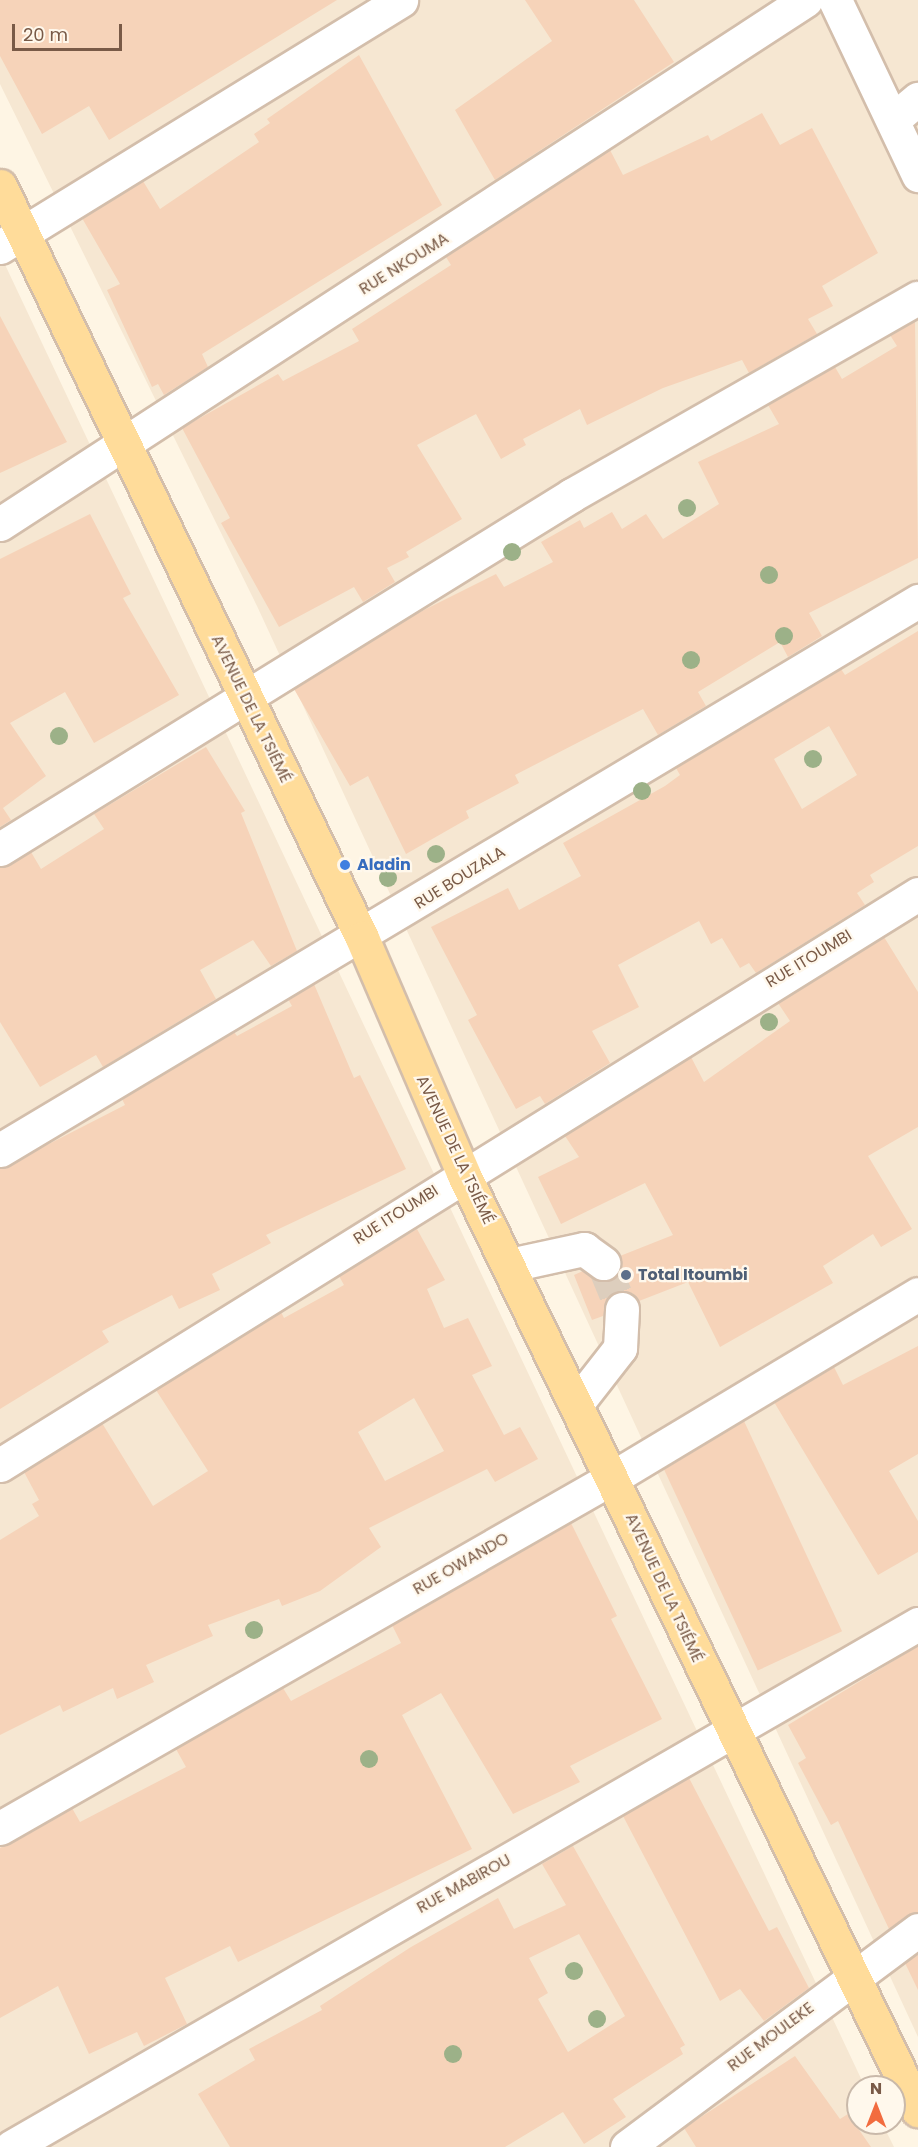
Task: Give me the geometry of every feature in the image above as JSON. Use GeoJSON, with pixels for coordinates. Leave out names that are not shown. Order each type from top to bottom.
{"type":"FeatureCollection","features":[{"type":"Feature","properties":{"kind":"main road","name":"AVENUE DE LA TSIÉMÉ"},"geometry":{"type":"LineString","coordinates":[[0,186],[11,240],[124,442],[362,938],[463,1173],[577,1403],[733,1735],[918,2109]]}},
{"type":"Feature","properties":{"kind":"street"},"geometry":{"type":"LineString","coordinates":[[11,240],[401,0]]}},
{"type":"Feature","properties":{"kind":"street","name":"RUE NKOUMA"},"geometry":{"type":"LineString","coordinates":[[0,524],[806,0]]}},
{"type":"Feature","properties":{"kind":"street"},"geometry":{"type":"LineString","coordinates":[[835,0],[906,109],[918,175]]}},
{"type":"Feature","properties":{"kind":"street"},"geometry":{"type":"LineString","coordinates":[[0,849],[246,699],[572,495],[918,298]]}},
{"type":"Feature","properties":{"kind":"street","name":"RUE BOUZALA"},"geometry":{"type":"LineString","coordinates":[[0,1150],[362,938],[918,601]]}},
{"type":"Feature","properties":{"kind":"street","name":"RUE ITOUMBI"},"geometry":{"type":"LineString","coordinates":[[0,1466],[463,1173],[918,894]]}},
{"type":"Feature","properties":{"kind":"street"},"geometry":{"type":"LineString","coordinates":[[510,1265],[585,1249],[603,1263]]}},
{"type":"Feature","properties":{"kind":"street","name":"RUE OWANDO"},"geometry":{"type":"LineString","coordinates":[[0,1828],[612,1478],[918,1294]]}},
{"type":"Feature","properties":{"kind":"street"},"geometry":{"type":"LineString","coordinates":[[577,1403],[620,1348],[622,1308]]}},
{"type":"Feature","properties":{"kind":"street","name":"RUE MABIROU"},"geometry":{"type":"LineString","coordinates":[[11,2147],[323,1962],[733,1735],[918,1624]]}},
{"type":"Feature","properties":{"kind":"street","name":"RUE MOULEKE"},"geometry":{"type":"LineString","coordinates":[[627,2147],[853,1976],[918,1930]]}},
{"type":"Feature","properties":{"kind":"shaded area"},"geometry":{"type":"Polygon","coordinates":[[[0,0],[918,0],[918,2037],[257,606],[0,84],[0,0]]]}},
{"type":"Feature","properties":{"kind":"shaded area"},"geometry":{"type":"Polygon","coordinates":[[[0,254],[859,2075],[846,2075],[846,2135],[888,2135],[894,2147],[0,2147],[0,254]]]}},
{"type":"Feature","properties":{"kind":"building"},"geometry":{"type":"Polygon","coordinates":[[[0,0],[337,0],[109,140],[89,106],[42,134],[0,56],[0,0]]]}},
{"type":"Feature","properties":{"kind":"building"},"geometry":{"type":"Polygon","coordinates":[[[525,0],[634,0],[674,62],[495,180],[455,110],[552,41],[525,0]]]}},
{"type":"Feature","properties":{"kind":"building"},"geometry":{"type":"Polygon","coordinates":[[[359,55],[442,205],[202,354],[208,367],[164,395],[158,384],[152,387],[107,290],[120,284],[82,218],[143,181],[160,209],[259,142],[254,134],[270,123],[267,119],[359,55]]]}},
{"type":"Feature","properties":{"kind":"building"},"geometry":{"type":"Polygon","coordinates":[[[762,113],[780,145],[812,128],[878,253],[822,286],[833,306],[808,319],[817,334],[749,373],[742,360],[663,388],[587,425],[580,409],[523,439],[526,445],[501,459],[476,414],[417,445],[462,519],[406,552],[409,557],[387,568],[395,582],[363,602],[354,587],[279,627],[221,523],[230,518],[182,428],[278,374],[283,381],[359,341],[352,329],[451,265],[446,257],[610,150],[623,175],[708,135],[711,141],[762,113]]]}},
{"type":"Feature","properties":{"kind":"building"},"geometry":{"type":"Polygon","coordinates":[[[0,316],[67,442],[0,473],[0,316]]]}},
{"type":"Feature","properties":{"kind":"building"},"geometry":{"type":"Polygon","coordinates":[[[915,321],[918,558],[809,613],[822,636],[788,657],[780,642],[698,692],[706,706],[658,735],[643,709],[515,775],[519,783],[466,811],[469,818],[406,854],[368,776],[350,786],[294,689],[414,615],[496,574],[504,587],[553,562],[541,542],[580,520],[584,528],[612,512],[622,529],[646,514],[663,539],[719,504],[698,462],[779,424],[768,405],[835,367],[842,379],[897,346],[890,335],[915,321]]]}},
{"type":"Feature","properties":{"kind":"building"},"geometry":{"type":"Polygon","coordinates":[[[90,514],[131,594],[123,598],[179,695],[94,743],[65,692],[10,723],[46,776],[3,808],[11,820],[0,827],[0,559],[90,514]]]}},
{"type":"Feature","properties":{"kind":"building"},"geometry":{"type":"Polygon","coordinates":[[[918,631],[918,846],[870,875],[874,882],[857,893],[865,905],[756,973],[749,963],[740,968],[722,938],[711,944],[699,921],[618,965],[639,1007],[592,1031],[610,1063],[545,1104],[540,1096],[516,1109],[468,1020],[477,1015],[431,927],[508,888],[519,910],[581,876],[563,843],[665,786],[680,775],[676,768],[841,669],[845,675],[918,631]],[[829,726],[774,759],[802,809],[857,775],[829,726]]]}},
{"type":"Feature","properties":{"kind":"building"},"geometry":{"type":"Polygon","coordinates":[[[206,747],[245,811],[241,813],[297,951],[271,966],[253,940],[200,970],[216,999],[103,1067],[96,1055],[40,1087],[0,1022],[0,868],[31,852],[41,869],[104,829],[94,814],[206,747]]]}},
{"type":"Feature","properties":{"kind":"building"},"geometry":{"type":"Polygon","coordinates":[[[884,937],[918,992],[918,1127],[868,1156],[912,1229],[881,1247],[873,1234],[823,1266],[833,1283],[720,1347],[688,1282],[639,1301],[632,1293],[614,1292],[603,1316],[592,1320],[574,1275],[583,1271],[610,1280],[618,1274],[620,1256],[673,1235],[645,1183],[561,1224],[538,1177],[579,1157],[565,1136],[691,1057],[704,1082],[790,1021],[778,1003],[884,937]]]}},
{"type":"Feature","properties":{"kind":"building"},"geometry":{"type":"Polygon","coordinates":[[[314,984],[354,1078],[360,1075],[406,1169],[266,1235],[271,1243],[212,1274],[220,1290],[179,1309],[172,1295],[102,1331],[109,1342],[0,1409],[0,1169],[125,1105],[122,1099],[234,1032],[237,1036],[292,1006],[288,999],[314,984]]]}},
{"type":"Feature","properties":{"kind":"building"},"geometry":{"type":"Polygon","coordinates":[[[417,1229],[445,1280],[427,1289],[444,1328],[468,1318],[492,1366],[472,1375],[504,1435],[520,1427],[538,1459],[495,1482],[487,1469],[369,1528],[381,1547],[320,1591],[282,1606],[279,1599],[208,1625],[213,1636],[146,1665],[154,1682],[117,1699],[113,1688],[63,1712],[60,1705],[0,1735],[0,1540],[39,1516],[32,1504],[39,1500],[24,1472],[102,1423],[153,1506],[208,1471],[156,1390],[281,1312],[284,1318],[344,1285],[339,1276],[417,1229]],[[414,1398],[358,1432],[385,1481],[444,1451],[414,1398]]]}},
{"type":"Feature","properties":{"kind":"building"},"geometry":{"type":"Polygon","coordinates":[[[918,1346],[918,1454],[889,1471],[918,1521],[918,1552],[878,1575],[774,1402],[834,1367],[843,1385],[918,1346]]]}},
{"type":"Feature","properties":{"kind":"building"},"geometry":{"type":"Polygon","coordinates":[[[744,1421],[842,1631],[758,1671],[660,1460],[744,1421]]]}},
{"type":"Feature","properties":{"kind":"building"},"geometry":{"type":"Polygon","coordinates":[[[571,1523],[617,1616],[611,1619],[662,1719],[570,1766],[580,1782],[513,1814],[441,1693],[402,1715],[472,1849],[238,1962],[230,1946],[165,1978],[187,2024],[144,2046],[137,2032],[89,2054],[58,1986],[0,2018],[0,1848],[72,1808],[80,1822],[186,1767],[176,1749],[283,1688],[291,1701],[401,1643],[392,1625],[571,1523]]]}},
{"type":"Feature","properties":{"kind":"building"},"geometry":{"type":"Polygon","coordinates":[[[918,1646],[918,1912],[889,1929],[838,1821],[831,1825],[798,1763],[806,1758],[788,1725],[918,1646]]]}},
{"type":"Feature","properties":{"kind":"building"},"geometry":{"type":"Polygon","coordinates":[[[689,1778],[769,1931],[777,1927],[809,1988],[764,2021],[740,1989],[720,2001],[623,1816],[689,1778]]]}},
{"type":"Feature","properties":{"kind":"building"},"geometry":{"type":"Polygon","coordinates":[[[573,1846],[685,2045],[680,2048],[683,2054],[613,2099],[626,2117],[584,2144],[563,2112],[505,2147],[230,2147],[198,2094],[255,2060],[249,2049],[322,2010],[320,2006],[411,1947],[498,1898],[514,1929],[566,1905],[542,1864],[573,1846]],[[579,1934],[529,1958],[548,1993],[538,1999],[568,2052],[625,2016],[579,1934]]]}},
{"type":"Feature","properties":{"kind":"building"},"geometry":{"type":"Polygon","coordinates":[[[918,1953],[918,1990],[905,1963],[918,1953]]]}},
{"type":"Feature","properties":{"kind":"building"},"geometry":{"type":"Polygon","coordinates":[[[795,2056],[840,2119],[846,2115],[846,2135],[863,2135],[871,2147],[696,2147],[684,2128],[795,2056]]]}},
{"type":"Feature","properties":{"kind":"tunnel"},"geometry":{"type":"LineString","coordinates":[[603,1263],[622,1309]]}},
{"type":"Feature","properties":{"kind":"place","name":"Aladin"},"geometry":{"type":"Point","coordinates":[345,865]}},
{"type":"Feature","properties":{"kind":"place","name":"Total Itoumbi"},"geometry":{"type":"Point","coordinates":[626,1275]}}]}
